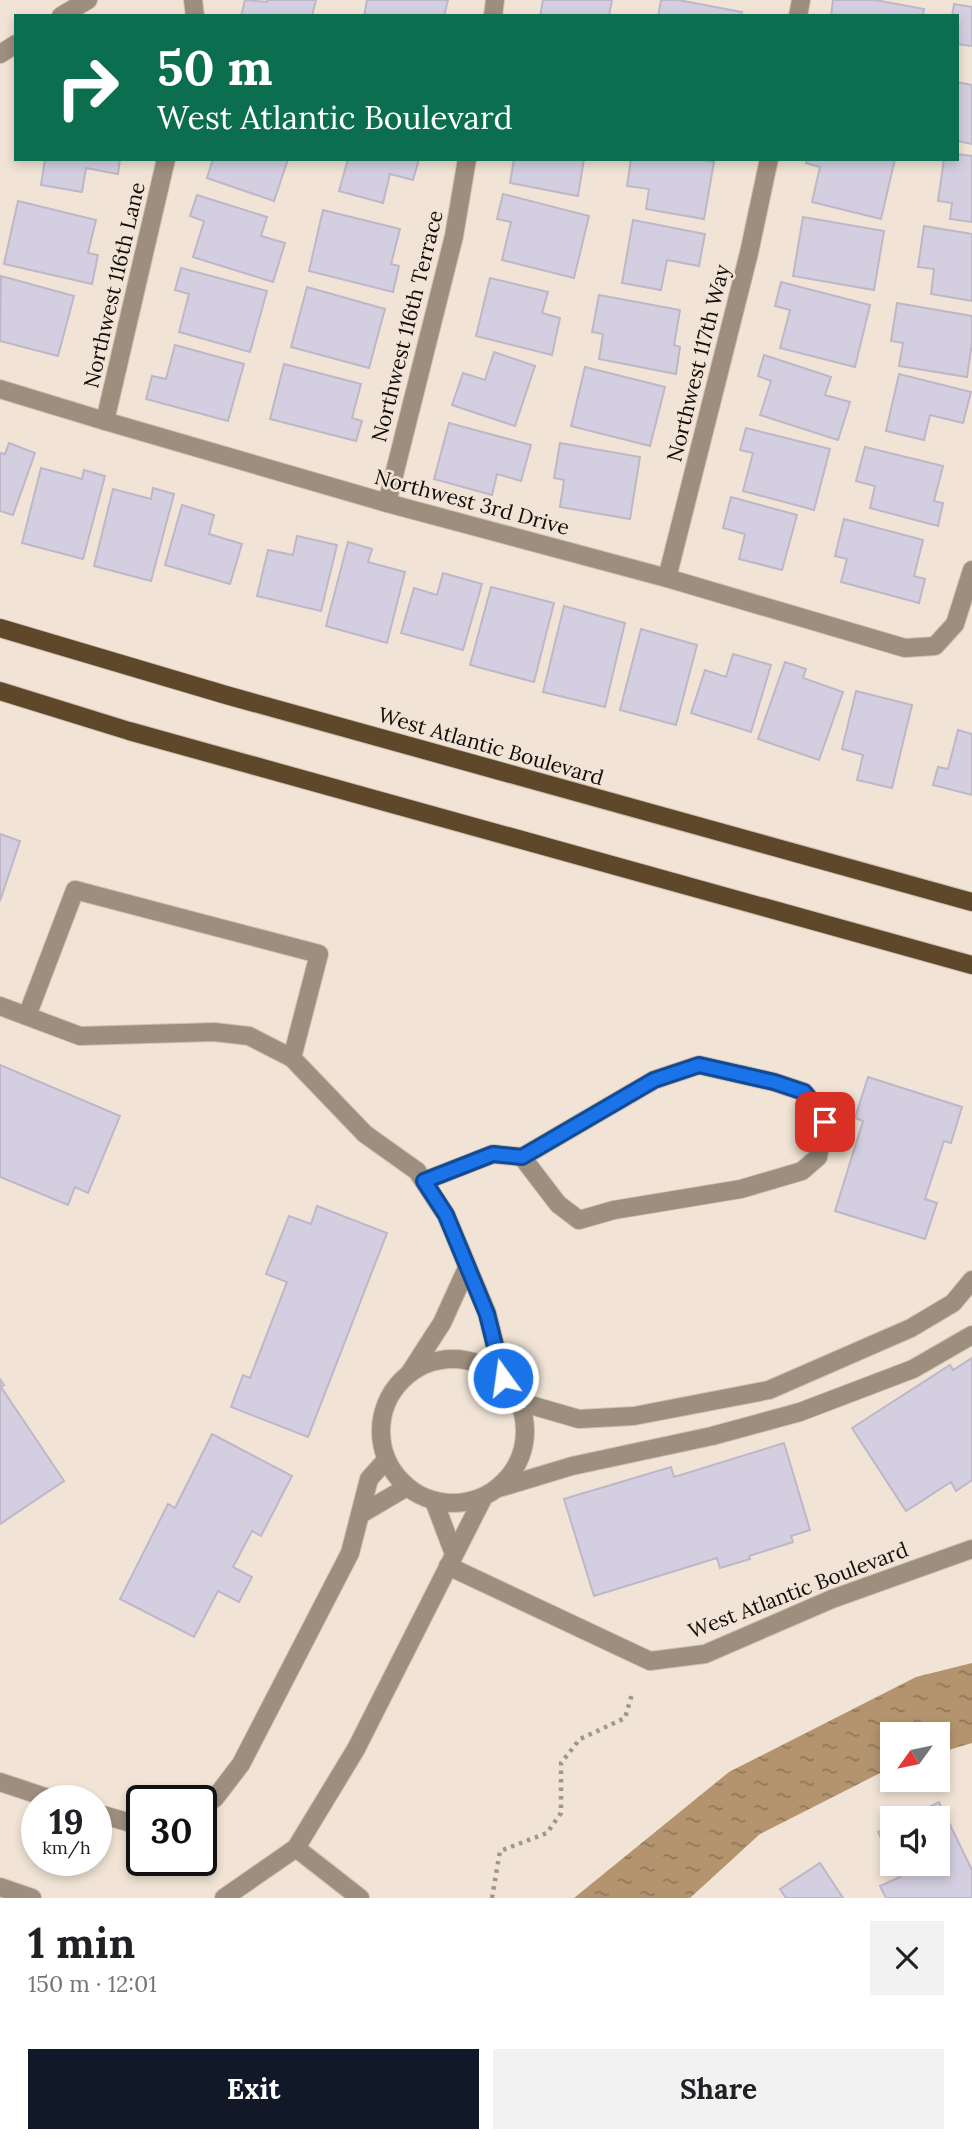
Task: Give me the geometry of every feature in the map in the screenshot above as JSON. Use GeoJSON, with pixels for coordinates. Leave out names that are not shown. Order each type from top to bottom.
{"type":"FeatureCollection","features":[{"type":"Feature","properties":{"kind":"main road","name":"West Atlantic Boulevard"},"geometry":{"type":"LineString","coordinates":[[0,628],[239,699],[972,902]]}},
{"type":"Feature","properties":{"kind":"main road"},"geometry":{"type":"LineString","coordinates":[[0,691],[129,732],[972,965]]}},
{"type":"Feature","properties":{"kind":"street"},"geometry":{"type":"LineString","coordinates":[[64,14],[88,0]]}},
{"type":"Feature","properties":{"kind":"street","name":"Northwest 116th Lane"},"geometry":{"type":"LineString","coordinates":[[105,421],[166,161]]}},
{"type":"Feature","properties":{"kind":"street","name":"Northwest 116th Terrace"},"geometry":{"type":"LineString","coordinates":[[387,503],[454,236],[467,161]]}},
{"type":"Feature","properties":{"kind":"street","name":"Northwest 117th Way"},"geometry":{"type":"LineString","coordinates":[[667,578],[749,253],[769,161]]}},
{"type":"Feature","properties":{"kind":"street","name":"Northwest 3rd Drive"},"geometry":{"type":"LineString","coordinates":[[0,388],[387,503],[667,578],[905,648],[935,646],[956,624],[972,570]]}},
{"type":"Feature","properties":{"kind":"street"},"geometry":{"type":"LineString","coordinates":[[27,1016],[75,890],[319,954],[292,1058]]}},
{"type":"Feature","properties":{"kind":"street"},"geometry":{"type":"LineString","coordinates":[[0,1006],[80,1036],[214,1032],[249,1035],[292,1058],[365,1134],[417,1171],[424,1181],[446,1215],[487,1314],[503,1378]]}},
{"type":"Feature","properties":{"kind":"street"},"geometry":{"type":"LineString","coordinates":[[424,1181],[493,1154],[522,1157],[654,1080],[699,1065],[774,1082],[804,1092],[825,1122],[818,1157],[802,1171],[741,1189],[614,1210],[579,1220],[558,1204],[522,1157]]}},
{"type":"Feature","properties":{"kind":"street"},"geometry":{"type":"LineString","coordinates":[[467,1268],[442,1323],[411,1371],[394,1389],[383,1411],[380,1436],[387,1460],[398,1480],[416,1494],[434,1501],[461,1504],[482,1498],[499,1488],[572,1466],[712,1436],[800,1412],[914,1369],[972,1335]]}},
{"type":"Feature","properties":{"kind":"street"},"geometry":{"type":"LineString","coordinates":[[520,1402],[579,1419],[634,1416],[769,1390],[911,1328],[953,1303],[972,1280]]}},
{"type":"Feature","properties":{"kind":"street"},"geometry":{"type":"LineString","coordinates":[[411,1371],[433,1361],[458,1358],[482,1364],[503,1378],[520,1402],[525,1420],[525,1439],[521,1458],[512,1474],[499,1488]]}},
{"type":"Feature","properties":{"kind":"street"},"geometry":{"type":"LineString","coordinates":[[217,1795],[241,1764],[350,1553],[369,1479],[387,1460]]}},
{"type":"Feature","properties":{"kind":"street"},"geometry":{"type":"LineString","coordinates":[[360,1514],[407,1487]]}},
{"type":"Feature","properties":{"kind":"street"},"geometry":{"type":"LineString","coordinates":[[225,1898],[296,1848],[356,1749],[482,1498]]}},
{"type":"Feature","properties":{"kind":"street"},"geometry":{"type":"LineString","coordinates":[[434,1501],[451,1560]]}},
{"type":"Feature","properties":{"kind":"street","name":"West Atlantic Boulevard"},"geometry":{"type":"LineString","coordinates":[[451,1560],[650,1661],[705,1654],[832,1598],[972,1549]]}},
{"type":"Feature","properties":{"kind":"street"},"geometry":{"type":"LineString","coordinates":[[0,1782],[21,1789]]}},
{"type":"Feature","properties":{"kind":"street"},"geometry":{"type":"LineString","coordinates":[[296,1848],[360,1898]]}},
{"type":"Feature","properties":{"kind":"street"},"geometry":{"type":"LineString","coordinates":[[0,1888],[33,1898]]}},
{"type":"Feature","properties":{"kind":"path"},"geometry":{"type":"LineString","coordinates":[[492,1898],[500,1851],[547,1833],[561,1813],[561,1763],[580,1739],[625,1718],[632,1695]]}},
{"type":"Feature","properties":{"kind":"water"},"geometry":{"type":"Polygon","coordinates":[[[972,1663],[972,1743],[950,1749],[950,1722],[880,1722],[880,1773],[760,1834],[690,1898],[574,1898],[729,1772],[916,1677],[972,1663]]]}},
{"type":"Feature","properties":{"kind":"building"},"geometry":{"type":"Polygon","coordinates":[[[245,0],[316,0],[312,14],[242,14],[245,0]]]}},
{"type":"Feature","properties":{"kind":"building"},"geometry":{"type":"Polygon","coordinates":[[[367,0],[448,0],[444,14],[364,14],[367,0]]]}},
{"type":"Feature","properties":{"kind":"building"},"geometry":{"type":"Polygon","coordinates":[[[543,0],[612,0],[609,14],[540,14],[543,0]]]}},
{"type":"Feature","properties":{"kind":"building"},"geometry":{"type":"Polygon","coordinates":[[[661,0],[678,0],[742,12],[742,14],[658,14],[661,0]]]}},
{"type":"Feature","properties":{"kind":"building"},"geometry":{"type":"Polygon","coordinates":[[[833,0],[875,0],[924,9],[923,14],[831,14],[833,0]]]}},
{"type":"Feature","properties":{"kind":"building"},"geometry":{"type":"Polygon","coordinates":[[[954,4],[972,7],[972,46],[959,44],[959,14],[952,14],[954,4]]]}},
{"type":"Feature","properties":{"kind":"building"},"geometry":{"type":"Polygon","coordinates":[[[959,82],[972,85],[972,144],[959,141],[959,82]]]}},
{"type":"Feature","properties":{"kind":"building"},"geometry":{"type":"Polygon","coordinates":[[[959,154],[972,156],[972,222],[950,219],[952,203],[938,201],[944,161],[959,161],[959,154]]]}},
{"type":"Feature","properties":{"kind":"building"},"geometry":{"type":"Polygon","coordinates":[[[45,161],[120,161],[118,174],[86,168],[82,192],[41,185],[45,161]]]}},
{"type":"Feature","properties":{"kind":"building"},"geometry":{"type":"Polygon","coordinates":[[[212,161],[287,161],[274,201],[207,178],[212,161]]]}},
{"type":"Feature","properties":{"kind":"building"},"geometry":{"type":"Polygon","coordinates":[[[347,161],[418,161],[413,180],[390,174],[383,203],[339,191],[347,161]]]}},
{"type":"Feature","properties":{"kind":"building"},"geometry":{"type":"Polygon","coordinates":[[[514,161],[584,161],[578,196],[510,183],[514,161]]]}},
{"type":"Feature","properties":{"kind":"building"},"geometry":{"type":"Polygon","coordinates":[[[631,161],[714,162],[704,219],[646,209],[649,189],[627,186],[631,161]]]}},
{"type":"Feature","properties":{"kind":"building"},"geometry":{"type":"Polygon","coordinates":[[[895,161],[881,219],[812,202],[820,167],[806,163],[895,161]]]}},
{"type":"Feature","properties":{"kind":"building"},"geometry":{"type":"Polygon","coordinates":[[[503,194],[589,216],[574,278],[502,260],[511,222],[497,219],[503,194]]]}},
{"type":"Feature","properties":{"kind":"building"},"geometry":{"type":"Polygon","coordinates":[[[197,195],[267,217],[261,236],[285,243],[273,282],[193,257],[204,221],[190,216],[197,195]]]}},
{"type":"Feature","properties":{"kind":"building"},"geometry":{"type":"Polygon","coordinates":[[[18,201],[96,220],[88,253],[98,255],[92,284],[4,264],[18,201]]]}},
{"type":"Feature","properties":{"kind":"building"},"geometry":{"type":"Polygon","coordinates":[[[323,210],[400,229],[391,264],[399,266],[393,292],[309,271],[323,210]]]}},
{"type":"Feature","properties":{"kind":"building"},"geometry":{"type":"Polygon","coordinates":[[[803,217],[884,231],[874,290],[793,276],[803,217]]]}},
{"type":"Feature","properties":{"kind":"building"},"geometry":{"type":"Polygon","coordinates":[[[633,220],[705,234],[699,266],[667,260],[661,290],[622,283],[633,220]]]}},
{"type":"Feature","properties":{"kind":"building"},"geometry":{"type":"Polygon","coordinates":[[[924,226],[972,234],[972,301],[931,294],[934,269],[918,267],[924,226]]]}},
{"type":"Feature","properties":{"kind":"building"},"geometry":{"type":"Polygon","coordinates":[[[181,268],[267,291],[250,352],[179,332],[189,294],[175,290],[181,268]]]}},
{"type":"Feature","properties":{"kind":"building"},"geometry":{"type":"Polygon","coordinates":[[[1,276],[74,296],[58,356],[0,341],[1,276]]]}},
{"type":"Feature","properties":{"kind":"building"},"geometry":{"type":"Polygon","coordinates":[[[490,278],[548,292],[542,313],[560,318],[552,355],[476,336],[490,278]]]}},
{"type":"Feature","properties":{"kind":"building"},"geometry":{"type":"Polygon","coordinates":[[[781,282],[870,305],[855,367],[780,348],[790,310],[775,306],[781,282]]]}},
{"type":"Feature","properties":{"kind":"building"},"geometry":{"type":"Polygon","coordinates":[[[307,287],[385,309],[369,368],[291,347],[307,287]]]}},
{"type":"Feature","properties":{"kind":"building"},"geometry":{"type":"Polygon","coordinates":[[[599,295],[680,310],[674,345],[680,347],[676,374],[599,359],[603,334],[592,332],[599,295]]]}},
{"type":"Feature","properties":{"kind":"building"},"geometry":{"type":"Polygon","coordinates":[[[897,303],[972,316],[972,343],[967,377],[899,366],[903,343],[891,341],[897,303]]]}},
{"type":"Feature","properties":{"kind":"building"},"geometry":{"type":"Polygon","coordinates":[[[175,345],[244,364],[228,421],[146,399],[152,376],[166,379],[175,345]]]}},
{"type":"Feature","properties":{"kind":"building"},"geometry":{"type":"Polygon","coordinates":[[[494,352],[535,366],[515,426],[452,405],[463,373],[485,380],[494,352]]]}},
{"type":"Feature","properties":{"kind":"building"},"geometry":{"type":"Polygon","coordinates":[[[764,355],[831,377],[825,395],[850,402],[838,440],[760,415],[771,381],[758,376],[764,355]]]}},
{"type":"Feature","properties":{"kind":"building"},"geometry":{"type":"Polygon","coordinates":[[[284,364],[361,384],[352,418],[362,421],[356,441],[270,419],[284,364]]]}},
{"type":"Feature","properties":{"kind":"building"},"geometry":{"type":"Polygon","coordinates":[[[585,367],[665,387],[650,446],[571,426],[585,367]]]}},
{"type":"Feature","properties":{"kind":"building"},"geometry":{"type":"Polygon","coordinates":[[[899,374],[971,392],[963,423],[930,415],[924,440],[886,431],[899,374]]]}},
{"type":"Feature","properties":{"kind":"building"},"geometry":{"type":"Polygon","coordinates":[[[449,423],[531,445],[521,481],[497,474],[492,495],[434,479],[449,423]]]}},
{"type":"Feature","properties":{"kind":"building"},"geometry":{"type":"Polygon","coordinates":[[[746,428],[830,449],[814,510],[743,491],[753,453],[740,450],[746,428]]]}},
{"type":"Feature","properties":{"kind":"building"},"geometry":{"type":"Polygon","coordinates":[[[9,443],[35,453],[13,515],[0,511],[0,453],[5,454],[9,443]]]}},
{"type":"Feature","properties":{"kind":"building"},"geometry":{"type":"Polygon","coordinates":[[[560,443],[640,457],[630,519],[560,507],[564,480],[554,478],[560,443]]]}},
{"type":"Feature","properties":{"kind":"building"},"geometry":{"type":"Polygon","coordinates":[[[865,447],[943,466],[934,501],[943,503],[938,526],[870,508],[875,486],[856,481],[865,447]]]}},
{"type":"Feature","properties":{"kind":"building"},"geometry":{"type":"Polygon","coordinates":[[[41,468],[82,479],[84,470],[105,476],[83,559],[22,543],[41,468]]]}},
{"type":"Feature","properties":{"kind":"building"},"geometry":{"type":"Polygon","coordinates":[[[153,488],[174,494],[151,581],[94,566],[113,489],[151,499],[153,488]]]}},
{"type":"Feature","properties":{"kind":"building"},"geometry":{"type":"Polygon","coordinates":[[[731,497],[797,515],[782,570],[739,559],[745,534],[723,528],[731,497]]]}},
{"type":"Feature","properties":{"kind":"building"},"geometry":{"type":"Polygon","coordinates":[[[182,505],[214,515],[209,534],[242,544],[230,584],[165,565],[182,505]]]}},
{"type":"Feature","properties":{"kind":"building"},"geometry":{"type":"Polygon","coordinates":[[[844,519],[923,540],[914,576],[925,579],[919,603],[841,582],[847,559],[835,556],[844,519]]]}},
{"type":"Feature","properties":{"kind":"building"},"geometry":{"type":"Polygon","coordinates":[[[297,536],[337,545],[321,611],[257,596],[268,550],[293,555],[297,536]]]}},
{"type":"Feature","properties":{"kind":"building"},"geometry":{"type":"Polygon","coordinates":[[[348,542],[372,549],[368,562],[405,572],[387,643],[326,626],[348,542]]]}},
{"type":"Feature","properties":{"kind":"building"},"geometry":{"type":"Polygon","coordinates":[[[443,573],[482,584],[463,650],[401,633],[414,588],[437,595],[443,573]]]}},
{"type":"Feature","properties":{"kind":"building"},"geometry":{"type":"Polygon","coordinates":[[[491,587],[554,603],[534,682],[470,665],[491,587]]]}},
{"type":"Feature","properties":{"kind":"building"},"geometry":{"type":"Polygon","coordinates":[[[564,606],[625,623],[605,707],[543,692],[564,606]]]}},
{"type":"Feature","properties":{"kind":"building"},"geometry":{"type":"Polygon","coordinates":[[[641,629],[697,645],[676,725],[620,710],[641,629]]]}},
{"type":"Feature","properties":{"kind":"building"},"geometry":{"type":"Polygon","coordinates":[[[733,654],[771,665],[751,732],[691,713],[705,670],[726,677],[733,654]]]}},
{"type":"Feature","properties":{"kind":"building"},"geometry":{"type":"Polygon","coordinates":[[[785,662],[806,669],[803,678],[843,692],[819,760],[758,739],[785,662]]]}},
{"type":"Feature","properties":{"kind":"building"},"geometry":{"type":"Polygon","coordinates":[[[856,691],[912,705],[892,788],[857,780],[863,755],[842,749],[856,691]]]}},
{"type":"Feature","properties":{"kind":"building"},"geometry":{"type":"Polygon","coordinates":[[[958,730],[972,734],[972,795],[933,785],[938,767],[948,769],[958,730]]]}},
{"type":"Feature","properties":{"kind":"building"},"geometry":{"type":"Polygon","coordinates":[[[0,834],[20,841],[0,901],[0,834]]]}},
{"type":"Feature","properties":{"kind":"building"},"geometry":{"type":"Polygon","coordinates":[[[0,1065],[120,1116],[88,1193],[75,1187],[68,1205],[0,1177],[0,1065]]]}},
{"type":"Feature","properties":{"kind":"building"},"geometry":{"type":"Polygon","coordinates":[[[868,1077],[962,1107],[951,1143],[944,1141],[925,1199],[937,1203],[925,1239],[835,1211],[863,1121],[855,1118],[868,1077]]]}},
{"type":"Feature","properties":{"kind":"building"},"geometry":{"type":"Polygon","coordinates":[[[317,1206],[387,1233],[308,1437],[231,1407],[243,1375],[250,1378],[287,1282],[266,1274],[289,1216],[311,1224],[317,1206]]]}},
{"type":"Feature","properties":{"kind":"building"},"geometry":{"type":"Polygon","coordinates":[[[972,1358],[972,1480],[956,1491],[951,1482],[906,1511],[852,1428],[950,1365],[953,1370],[972,1358]]]}},
{"type":"Feature","properties":{"kind":"building"},"geometry":{"type":"Polygon","coordinates":[[[0,1379],[4,1385],[1,1387],[64,1481],[0,1524],[0,1379]]]}},
{"type":"Feature","properties":{"kind":"building"},"geometry":{"type":"Polygon","coordinates":[[[212,1434],[292,1476],[261,1536],[252,1531],[233,1567],[252,1577],[239,1602],[218,1591],[194,1637],[120,1599],[168,1504],[175,1508],[212,1434]]]}},
{"type":"Feature","properties":{"kind":"building"},"geometry":{"type":"Polygon","coordinates":[[[784,1443],[810,1530],[791,1536],[793,1542],[749,1556],[750,1559],[720,1568],[717,1558],[594,1596],[564,1499],[671,1467],[674,1477],[784,1443]]]}},
{"type":"Feature","properties":{"kind":"building"},"geometry":{"type":"Polygon","coordinates":[[[950,1825],[972,1870],[972,1898],[886,1898],[880,1886],[900,1877],[950,1876],[950,1825]]]}},
{"type":"Feature","properties":{"kind":"building"},"geometry":{"type":"Polygon","coordinates":[[[820,1863],[843,1898],[786,1898],[780,1889],[820,1863]]]}},
{"type":"Feature","properties":{"kind":"route"},"geometry":{"type":"LineString","coordinates":[[503,1378],[487,1314],[446,1215],[424,1181],[493,1154],[522,1157],[654,1080],[699,1065],[774,1082],[804,1092],[825,1122]]}}]}
